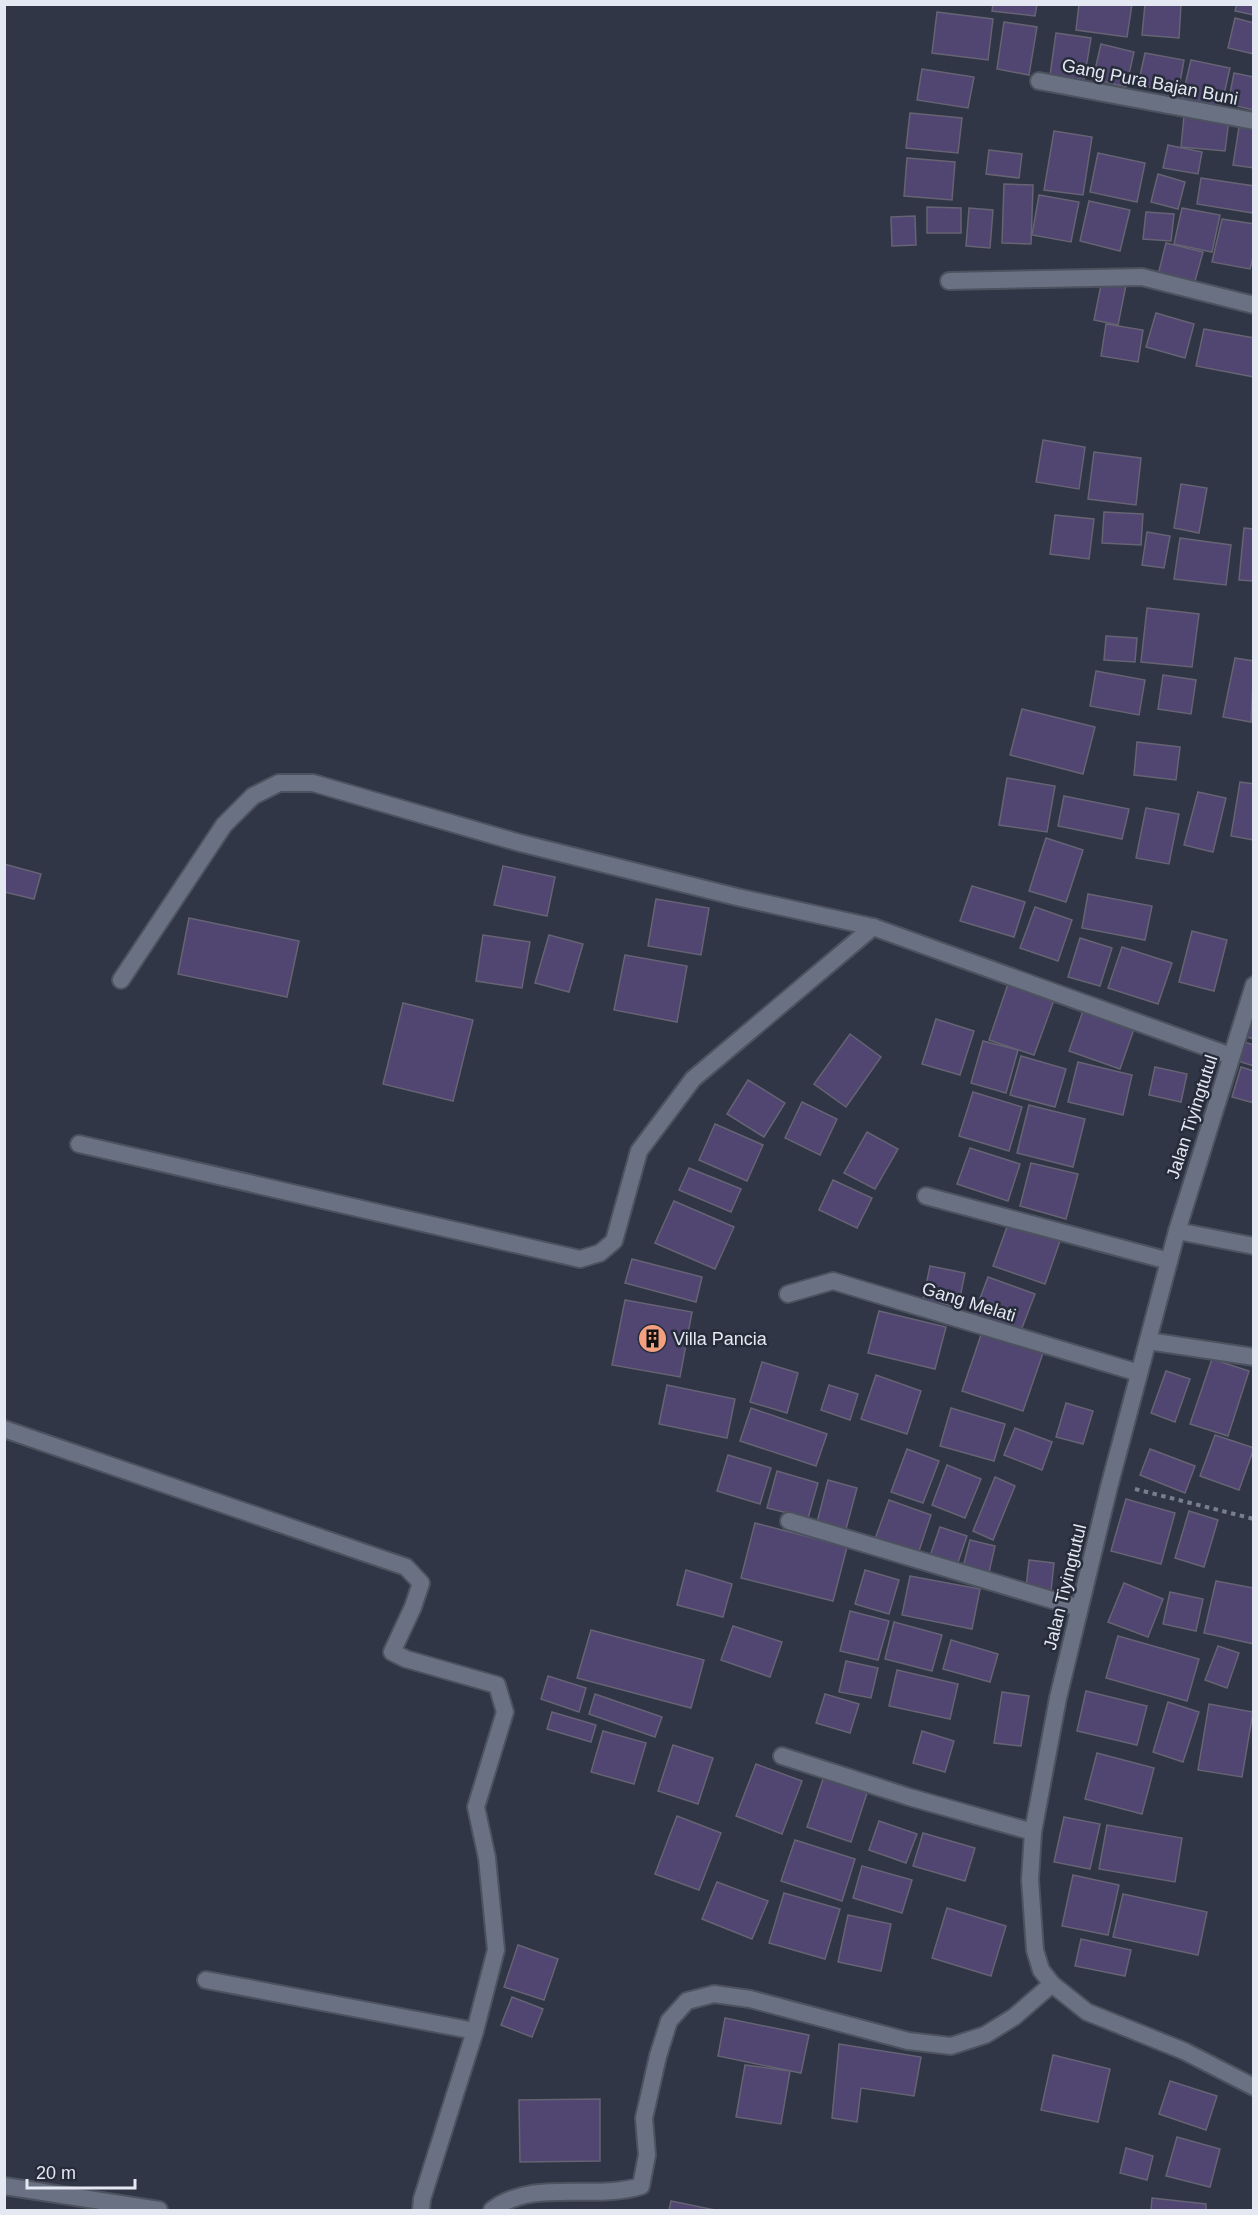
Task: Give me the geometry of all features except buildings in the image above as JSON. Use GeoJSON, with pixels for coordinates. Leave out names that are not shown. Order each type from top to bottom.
{"type":"FeatureCollection","features":[{"type":"Feature","properties":{"kind":"street","name":"Gang Pura Bajan Buni"},"geometry":{"type":"LineString","coordinates":[[1039,81],[1254,121]]}},
{"type":"Feature","properties":{"kind":"street"},"geometry":{"type":"LineString","coordinates":[[949,280],[1142,277],[1254,305]]}},
{"type":"Feature","properties":{"kind":"street"},"geometry":{"type":"LineString","coordinates":[[121,980],[224,825],[254,796],[279,783],[313,783],[520,843],[737,897],[873,927],[1231,1056]]}},
{"type":"Feature","properties":{"kind":"street"},"geometry":{"type":"LineString","coordinates":[[79,1144],[568,1256],[580,1258],[590,1256],[600,1253],[614,1241],[639,1151],[693,1079],[873,927]]}},
{"type":"Feature","properties":{"kind":"street","name":"Jalan Tiyingtutul"},"geometry":{"type":"LineString","coordinates":[[1254,985],[1177,1231],[1110,1483],[1058,1698],[1033,1832],[1030,1880],[1035,1950],[1041,1970],[1052,1984],[1088,2012],[1184,2051],[1254,2087]]}},
{"type":"Feature","properties":{"kind":"street"},"geometry":{"type":"LineString","coordinates":[[926,1196],[1169,1261]]}},
{"type":"Feature","properties":{"kind":"street"},"geometry":{"type":"LineString","coordinates":[[1177,1231],[1254,1246]]}},
{"type":"Feature","properties":{"kind":"street","name":"Gang Melati"},"geometry":{"type":"LineString","coordinates":[[788,1294],[833,1281],[1139,1373]]}},
{"type":"Feature","properties":{"kind":"street"},"geometry":{"type":"LineString","coordinates":[[1148,1341],[1254,1357]]}},
{"type":"Feature","properties":{"kind":"street"},"geometry":{"type":"LineString","coordinates":[[4,1429],[406,1567],[421,1583],[413,1607],[392,1652],[406,1659],[498,1685],[505,1712],[476,1807],[487,1858],[496,1950],[475,2031],[422,2199],[421,2211]]}},
{"type":"Feature","properties":{"kind":"street"},"geometry":{"type":"LineString","coordinates":[[789,1521],[1079,1608]]}},
{"type":"Feature","properties":{"kind":"street"},"geometry":{"type":"LineString","coordinates":[[782,1756],[909,1797],[1033,1832]]}},
{"type":"Feature","properties":{"kind":"street"},"geometry":{"type":"LineString","coordinates":[[206,1980],[475,2031]]}},
{"type":"Feature","properties":{"kind":"street"},"geometry":{"type":"LineString","coordinates":[[492,2211],[506,2200],[528,2194],[625,2191],[641,2186],[647,2155],[644,2118],[658,2056],[669,2021],[687,2001],[714,1994],[750,1999],[908,2041],[951,2046],[985,2035],[1014,2017],[1052,1984]]}},
{"type":"Feature","properties":{"kind":"street"},"geometry":{"type":"LineString","coordinates":[[4,2186],[159,2211]]}},
{"type":"Feature","properties":{"kind":"path"},"geometry":{"type":"LineString","coordinates":[[1110,1483],[1254,1519]]}},
{"type":"Feature","properties":{"kind":"place","name":"Villa Pancia"},"geometry":{"type":"Point","coordinates":[652,1339]}}]}
